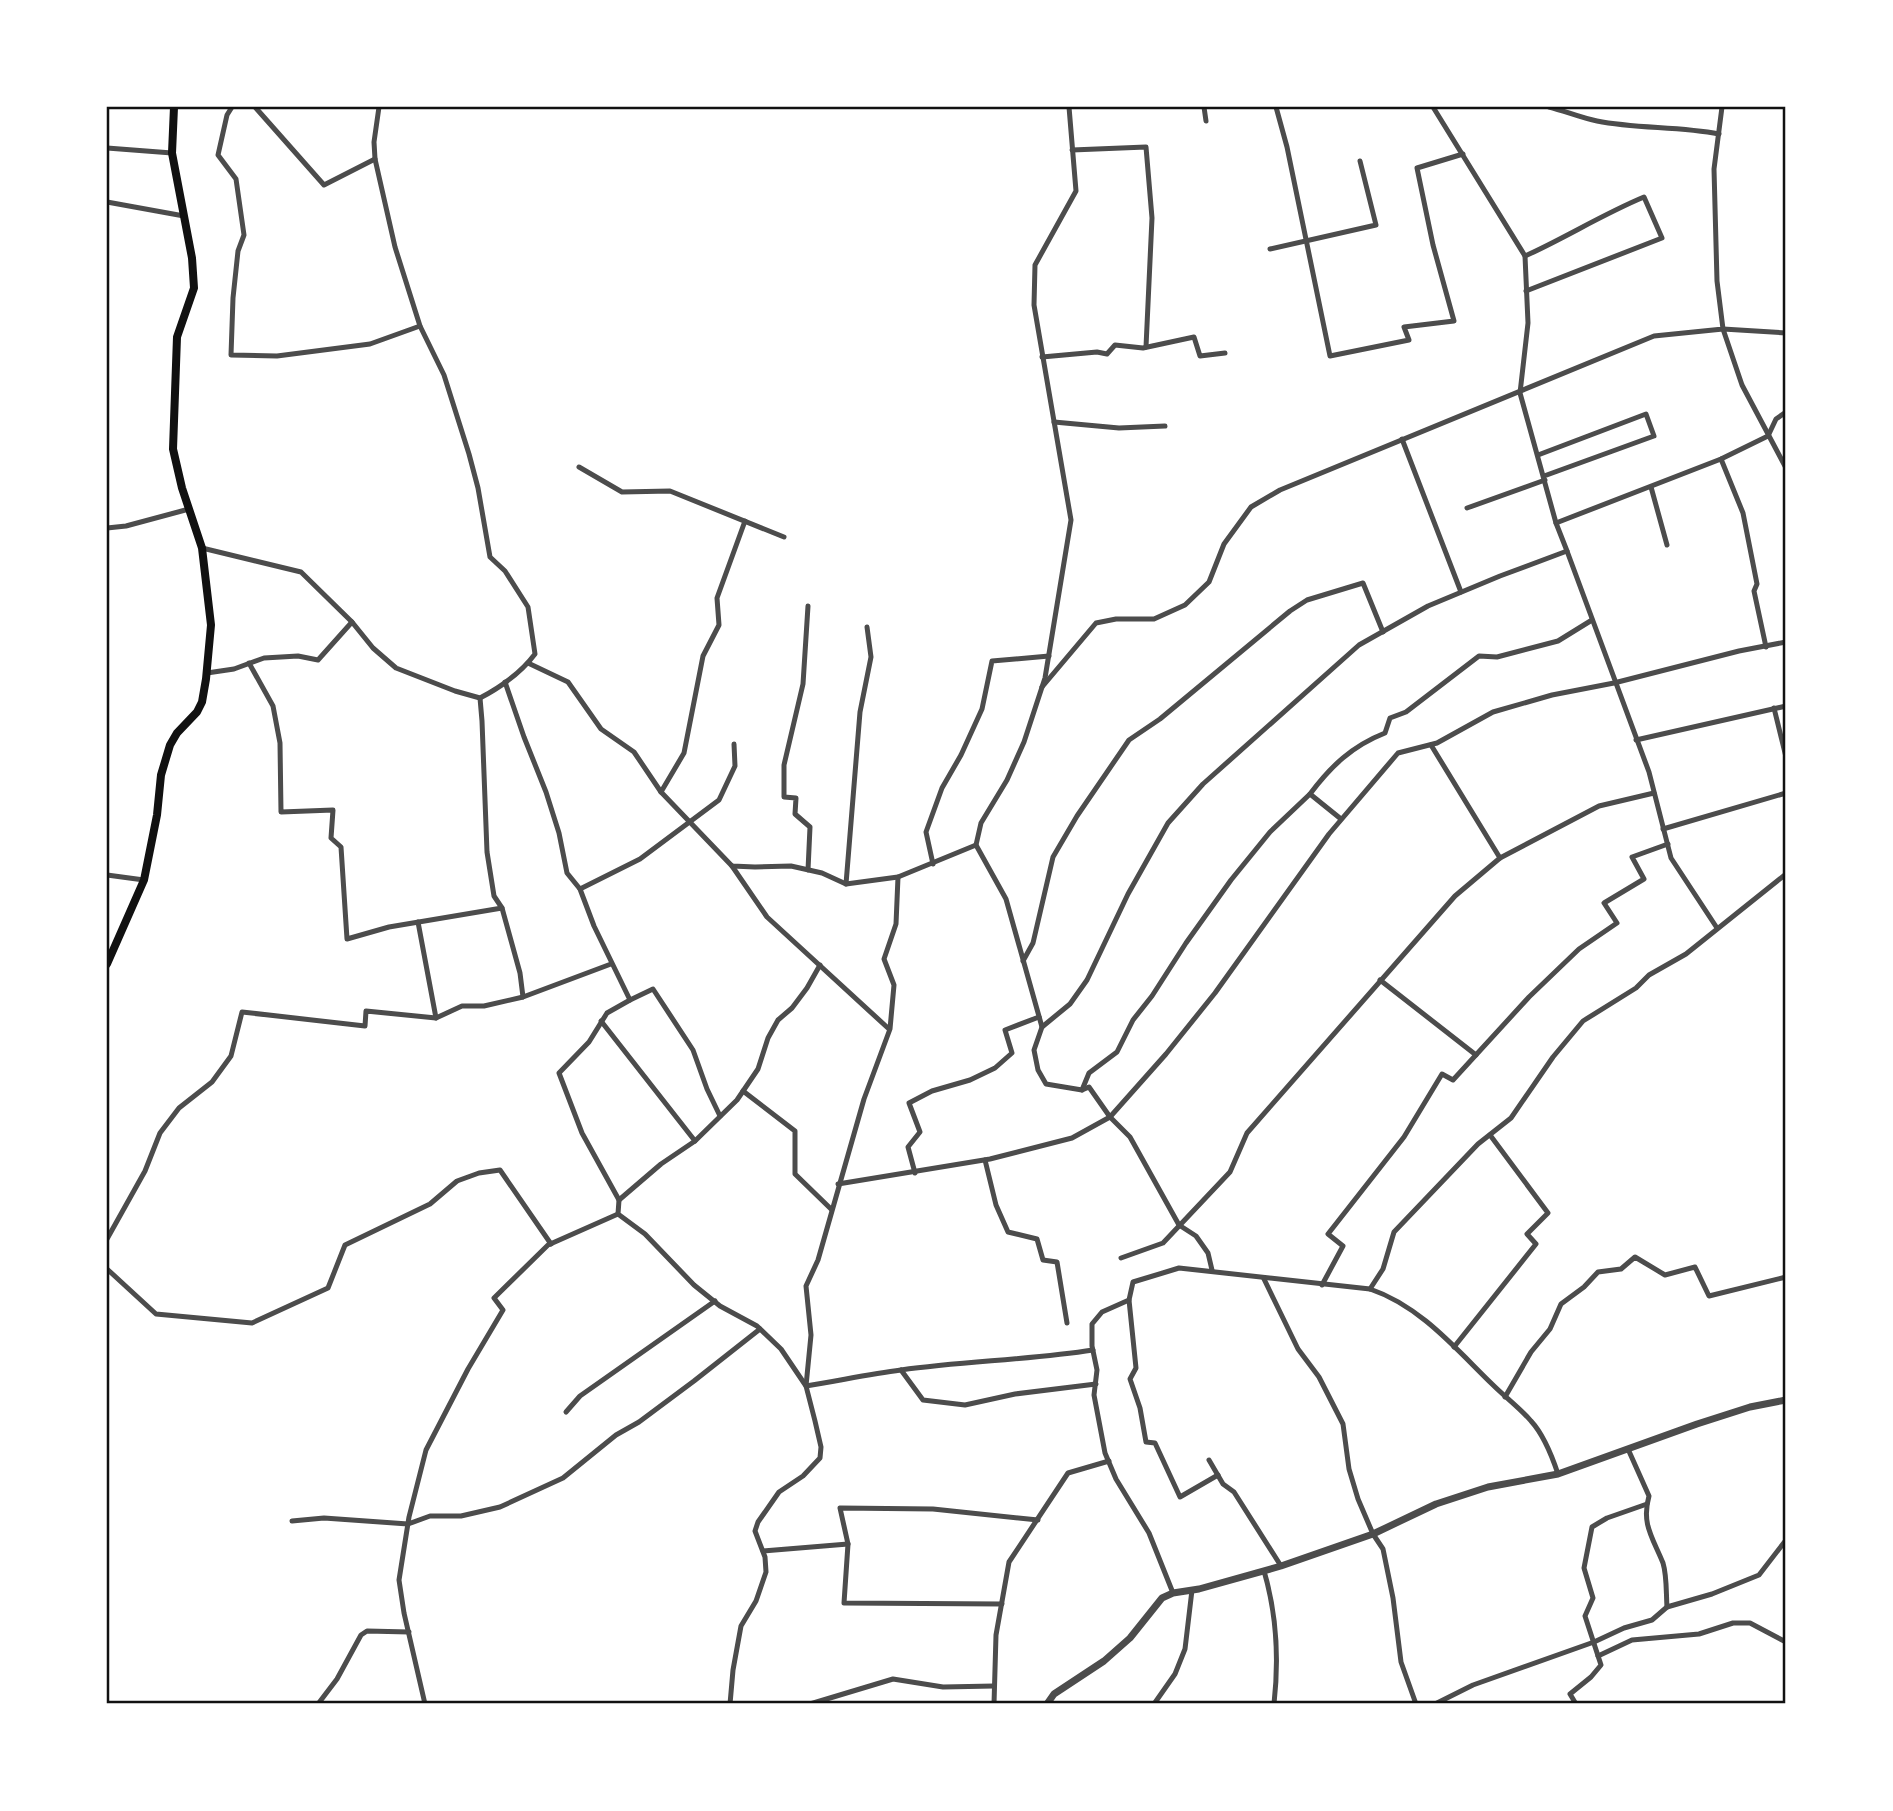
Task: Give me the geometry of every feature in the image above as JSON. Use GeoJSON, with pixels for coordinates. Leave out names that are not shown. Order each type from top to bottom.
{"type":"FeatureCollection","features":[{"type":"Feature","properties":{"kind":"main road"},"geometry":{"type":"LineString","coordinates":[[107,964],[144,880],[157,815],[161,775],[170,745],[202,702],[211,625],[202,548],[173,449],[177,337],[194,288],[172,153],[174,107]]}},
{"type":"Feature","properties":{"kind":"street"},"geometry":{"type":"LineString","coordinates":[[232,107],[227,115],[218,155],[236,179],[244,235],[238,251],[234,286],[231,355],[277,356],[370,344],[420,326]]}},
{"type":"Feature","properties":{"kind":"street"},"geometry":{"type":"LineString","coordinates":[[255,107],[324,185],[375,159]]}},
{"type":"Feature","properties":{"kind":"street"},"geometry":{"type":"LineString","coordinates":[[202,548],[302,572],[352,622],[373,648],[396,668],[455,691],[480,698],[501,687],[535,654],[528,607],[505,571],[490,557],[469,454],[444,376],[420,326],[395,247],[375,159],[374,142],[379,107]]}},
{"type":"Feature","properties":{"kind":"street"},"geometry":{"type":"LineString","coordinates":[[1042,1027],[1006,898],[976,845],[981,823],[1007,779],[1024,742],[1042,687],[1071,520],[1034,305],[1035,265],[1076,191],[1069,107]]}},
{"type":"Feature","properties":{"kind":"street"},"geometry":{"type":"LineString","coordinates":[[1204,107],[1206,121]]}},
{"type":"Feature","properties":{"kind":"street"},"geometry":{"type":"LineString","coordinates":[[1276,107],[1287,147],[1330,356],[1409,340],[1405,327],[1454,321],[1433,244],[1417,168],[1463,154]]}},
{"type":"Feature","properties":{"kind":"street"},"geometry":{"type":"LineString","coordinates":[[1433,107],[1525,256],[1528,323],[1520,393],[1556,523],[1649,772],[1671,858],[1717,928]]}},
{"type":"Feature","properties":{"kind":"street"},"geometry":{"type":"LineString","coordinates":[[1549,107],[1596,121],[1719,134]]}},
{"type":"Feature","properties":{"kind":"street"},"geometry":{"type":"LineString","coordinates":[[1722,107],[1714,169],[1717,281],[1723,330],[1742,385],[1786,468]]}},
{"type":"Feature","properties":{"kind":"street"},"geometry":{"type":"LineString","coordinates":[[1072,150],[1146,147],[1152,218],[1146,347]]}},
{"type":"Feature","properties":{"kind":"street"},"geometry":{"type":"LineString","coordinates":[[107,148],[172,153]]}},
{"type":"Feature","properties":{"kind":"street"},"geometry":{"type":"LineString","coordinates":[[1270,249],[1376,225],[1360,161]]}},
{"type":"Feature","properties":{"kind":"street"},"geometry":{"type":"LineString","coordinates":[[1525,256],[1560,240],[1606,213],[1644,197],[1662,238],[1526,291]]}},
{"type":"Feature","properties":{"kind":"street"},"geometry":{"type":"LineString","coordinates":[[107,202],[184,216]]}},
{"type":"Feature","properties":{"kind":"street"},"geometry":{"type":"LineString","coordinates":[[1042,687],[1096,623],[1116,619],[1154,619],[1185,605],[1209,582],[1224,544],[1251,507],[1280,490],[1654,336],[1723,330],[1786,332]]}},
{"type":"Feature","properties":{"kind":"street"},"geometry":{"type":"LineString","coordinates":[[1042,357],[1097,352],[1107,354],[1115,345],[1146,347],[1194,337],[1200,356],[1225,353]]}},
{"type":"Feature","properties":{"kind":"street"},"geometry":{"type":"LineString","coordinates":[[1556,523],[1721,459],[1768,436],[1776,419],[1786,412]]}},
{"type":"Feature","properties":{"kind":"street"},"geometry":{"type":"LineString","coordinates":[[1467,508],[1654,436],[1646,414],[1538,455]]}},
{"type":"Feature","properties":{"kind":"street"},"geometry":{"type":"LineString","coordinates":[[1054,422],[1119,428],[1165,426]]}},
{"type":"Feature","properties":{"kind":"street"},"geometry":{"type":"LineString","coordinates":[[1402,439],[1461,592]]}},
{"type":"Feature","properties":{"kind":"street"},"geometry":{"type":"LineString","coordinates":[[1721,459],[1743,513],[1758,584],[1754,592],[1766,646]]}},
{"type":"Feature","properties":{"kind":"street"},"geometry":{"type":"LineString","coordinates":[[579,467],[622,492],[670,491],[784,537]]}},
{"type":"Feature","properties":{"kind":"street"},"geometry":{"type":"LineString","coordinates":[[1651,487],[1667,545]]}},
{"type":"Feature","properties":{"kind":"street"},"geometry":{"type":"LineString","coordinates":[[107,528],[126,526],[189,509]]}},
{"type":"Feature","properties":{"kind":"street"},"geometry":{"type":"LineString","coordinates":[[661,792],[684,753],[703,656],[719,625],[718,598],[745,521]]}},
{"type":"Feature","properties":{"kind":"street"},"geometry":{"type":"LineString","coordinates":[[1212,1270],[1208,1253],[1196,1236],[1179,1224],[1130,1137],[1110,1117],[1088,1087],[1082,1090],[1046,1084],[1038,1070],[1034,1050],[1042,1027],[1070,1004],[1087,980],[1128,894],[1168,822],[1203,784],[1359,645],[1428,606],[1567,551]]}},
{"type":"Feature","properties":{"kind":"street"},"geometry":{"type":"LineString","coordinates":[[1023,961],[1032,943],[1053,857],[1077,816],[1129,740],[1160,719],[1232,658],[1307,600],[1363,583],[1383,632]]}},
{"type":"Feature","properties":{"kind":"street"},"geometry":{"type":"LineString","coordinates":[[808,606],[803,684],[784,765],[785,797],[796,798],[795,814],[810,827],[808,870]]}},
{"type":"Feature","properties":{"kind":"street"},"geometry":{"type":"LineString","coordinates":[[1082,1090],[1089,1073],[1117,1052],[1133,1020],[1231,880],[1270,832],[1310,794],[1324,775],[1361,743],[1385,733],[1390,718],[1406,712],[1479,656],[1497,657],[1558,641],[1592,620]]}},
{"type":"Feature","properties":{"kind":"street"},"geometry":{"type":"LineString","coordinates":[[207,673],[234,669],[264,657],[298,656],[318,660],[352,622]]}},
{"type":"Feature","properties":{"kind":"street"},"geometry":{"type":"LineString","coordinates":[[846,884],[860,712],[871,657],[867,627]]}},
{"type":"Feature","properties":{"kind":"street"},"geometry":{"type":"LineString","coordinates":[[838,1184],[985,1160],[1072,1138],[1110,1117],[1166,1054],[1341,819],[1398,752],[1431,745],[1493,712],[1552,695],[1786,642]]}},
{"type":"Feature","properties":{"kind":"street"},"geometry":{"type":"LineString","coordinates":[[933,864],[926,832],[942,788],[982,709],[992,661],[1049,656]]}},
{"type":"Feature","properties":{"kind":"street"},"geometry":{"type":"LineString","coordinates":[[249,663],[273,706],[280,743],[281,813],[333,810],[331,838],[341,847],[347,939],[389,927],[502,908]]}},
{"type":"Feature","properties":{"kind":"street"},"geometry":{"type":"LineString","coordinates":[[528,663],[568,682],[601,729],[634,752],[661,792],[732,866],[767,917],[890,1030]]}},
{"type":"Feature","properties":{"kind":"street"},"geometry":{"type":"LineString","coordinates":[[505,682],[546,792],[559,833],[567,873],[580,890],[611,964],[630,1000]]}},
{"type":"Feature","properties":{"kind":"street"},"geometry":{"type":"LineString","coordinates":[[480,698],[487,852],[494,896],[502,908],[520,973],[523,997]]}},
{"type":"Feature","properties":{"kind":"street"},"geometry":{"type":"LineString","coordinates":[[1636,740],[1786,706]]}},
{"type":"Feature","properties":{"kind":"street"},"geometry":{"type":"LineString","coordinates":[[1774,708],[1786,757]]}},
{"type":"Feature","properties":{"kind":"street"},"geometry":{"type":"LineString","coordinates":[[580,890],[640,859],[719,800],[735,766],[734,744]]}},
{"type":"Feature","properties":{"kind":"street"},"geometry":{"type":"LineString","coordinates":[[1431,745],[1500,858]]}},
{"type":"Feature","properties":{"kind":"street"},"geometry":{"type":"LineString","coordinates":[[1121,1258],[1163,1243],[1230,1172],[1247,1133],[1455,896],[1500,858],[1599,806],[1654,793]]}},
{"type":"Feature","properties":{"kind":"street"},"geometry":{"type":"LineString","coordinates":[[1663,829],[1786,793]]}},
{"type":"Feature","properties":{"kind":"street"},"geometry":{"type":"LineString","coordinates":[[1310,794],[1341,819]]}},
{"type":"Feature","properties":{"kind":"street"},"geometry":{"type":"LineString","coordinates":[[1322,1285],[1343,1246],[1328,1234],[1404,1137],[1442,1074],[1453,1080],[1529,997],[1579,949],[1617,923],[1604,903],[1644,879],[1632,857],[1668,844]]}},
{"type":"Feature","properties":{"kind":"street"},"geometry":{"type":"LineString","coordinates":[[732,866],[791,866],[846,884],[898,877],[976,845]]}},
{"type":"Feature","properties":{"kind":"street"},"geometry":{"type":"LineString","coordinates":[[1370,1289],[1383,1269],[1394,1231],[1478,1144],[1511,1118],[1553,1057],[1583,1021],[1636,988],[1649,975],[1686,954],[1786,874]]}},
{"type":"Feature","properties":{"kind":"street"},"geometry":{"type":"LineString","coordinates":[[107,875],[144,880]]}},
{"type":"Feature","properties":{"kind":"street"},"geometry":{"type":"LineString","coordinates":[[730,1704],[741,1626],[756,1601],[766,1572],[763,1551],[755,1531],[758,1522],[779,1492],[803,1476],[820,1458],[821,1447],[806,1386],[811,1335],[806,1286],[818,1260],[864,1099],[890,1030],[894,985],[884,959],[896,924],[898,877]]}},
{"type":"Feature","properties":{"kind":"street"},"geometry":{"type":"LineString","coordinates":[[418,922],[436,1017]]}},
{"type":"Feature","properties":{"kind":"street"},"geometry":{"type":"LineString","coordinates":[[107,1239],[145,1171],[160,1133],[179,1108],[212,1082],[231,1056],[242,1012],[365,1026],[366,1011],[436,1017],[462,1006],[484,1006],[523,997],[611,964]]}},
{"type":"Feature","properties":{"kind":"street"},"geometry":{"type":"LineString","coordinates":[[619,1200],[661,1164],[695,1141],[743,1090],[758,1069],[768,1038],[778,1020],[792,1008],[820,965]]}},
{"type":"Feature","properties":{"kind":"street"},"geometry":{"type":"LineString","coordinates":[[1380,980],[1476,1055]]}},
{"type":"Feature","properties":{"kind":"street"},"geometry":{"type":"LineString","coordinates":[[618,1214],[619,1200],[582,1133],[559,1073],[589,1042],[607,1013],[653,989],[693,1050],[720,1116]]}},
{"type":"Feature","properties":{"kind":"street"},"geometry":{"type":"LineString","coordinates":[[915,1173],[908,1147],[920,1132],[909,1103],[932,1091],[970,1080],[995,1068],[1012,1053],[1005,1030],[1039,1017]]}},
{"type":"Feature","properties":{"kind":"street"},"geometry":{"type":"LineString","coordinates":[[601,1021],[695,1141]]}},
{"type":"Feature","properties":{"kind":"street"},"geometry":{"type":"LineString","coordinates":[[743,1090],[795,1131],[795,1174],[831,1209]]}},
{"type":"Feature","properties":{"kind":"street"},"geometry":{"type":"LineString","coordinates":[[1454,1347],[1536,1244],[1527,1234],[1548,1213],[1490,1135]]}},
{"type":"Feature","properties":{"kind":"street"},"geometry":{"type":"LineString","coordinates":[[985,1160],[996,1205],[1008,1232],[1037,1239],[1043,1260],[1057,1262],[1067,1323]]}},
{"type":"Feature","properties":{"kind":"street"},"geometry":{"type":"LineString","coordinates":[[107,1262],[108,1270],[156,1314],[252,1323],[328,1288],[345,1245],[430,1204],[457,1181],[480,1172],[500,1170],[551,1244]]}},
{"type":"Feature","properties":{"kind":"street"},"geometry":{"type":"LineString","coordinates":[[425,1704],[399,1580],[408,1524],[426,1450],[468,1369],[503,1310],[494,1298],[551,1244],[618,1214]]}},
{"type":"Feature","properties":{"kind":"street"},"geometry":{"type":"LineString","coordinates":[[618,1214],[645,1234],[694,1285],[760,1329],[781,1349],[806,1386]]}},
{"type":"Feature","properties":{"kind":"street"},"geometry":{"type":"LineString","coordinates":[[1505,1397],[1531,1352],[1550,1329],[1561,1304],[1584,1287],[1598,1272],[1621,1269],[1635,1258],[1665,1275],[1695,1267],[1709,1296],[1786,1277]]}},
{"type":"Feature","properties":{"kind":"street"},"geometry":{"type":"LineString","coordinates":[[1218,1475],[1180,1497],[1155,1443],[1146,1442],[1140,1408],[1130,1379],[1136,1368],[1129,1300],[1133,1282],[1179,1268],[1370,1289],[1392,1297],[1410,1307],[1532,1422],[1553,1458],[1558,1474]]}},
{"type":"Feature","properties":{"kind":"street"},"geometry":{"type":"LineString","coordinates":[[1264,1279],[1298,1349],[1319,1377],[1343,1424],[1349,1469],[1358,1499],[1373,1534],[1383,1549],[1393,1598],[1401,1662],[1416,1704]]}},
{"type":"Feature","properties":{"kind":"street"},"geometry":{"type":"LineString","coordinates":[[1129,1300],[1102,1312],[1092,1324],[1097,1370],[1094,1395],[1109,1461],[1116,1479],[1149,1533],[1173,1592]]}},
{"type":"Feature","properties":{"kind":"street"},"geometry":{"type":"LineString","coordinates":[[566,1412],[580,1396],[715,1301]]}},
{"type":"Feature","properties":{"kind":"street"},"geometry":{"type":"LineString","coordinates":[[292,1521],[324,1518],[408,1524],[430,1516],[461,1516],[500,1507],[563,1478],[616,1435],[639,1422],[760,1329]]}},
{"type":"Feature","properties":{"kind":"street"},"geometry":{"type":"LineString","coordinates":[[806,1386],[901,1370],[1038,1359],[1093,1350]]}},
{"type":"Feature","properties":{"kind":"street"},"geometry":{"type":"LineString","coordinates":[[901,1370],[923,1400],[965,1405],[1015,1394],[1096,1384]]}},
{"type":"Feature","properties":{"kind":"street"},"geometry":{"type":"LineString","coordinates":[[1046,1704],[1054,1694],[1104,1661],[1130,1638],[1162,1598],[1173,1592],[1192,1590],[1281,1566],[1373,1534],[1436,1504],[1488,1487],[1558,1474],[1750,1407],[1786,1401]]}},
{"type":"Feature","properties":{"kind":"street"},"geometry":{"type":"LineString","coordinates":[[1628,1449],[1649,1496],[1645,1511],[1652,1543],[1664,1565],[1667,1607]]}},
{"type":"Feature","properties":{"kind":"street"},"geometry":{"type":"LineString","coordinates":[[1209,1460],[1223,1484],[1234,1492],[1281,1566]]}},
{"type":"Feature","properties":{"kind":"street"},"geometry":{"type":"LineString","coordinates":[[994,1704],[996,1635],[1009,1562],[1068,1473],[1109,1461]]}},
{"type":"Feature","properties":{"kind":"street"},"geometry":{"type":"LineString","coordinates":[[1576,1704],[1570,1693],[1591,1677],[1601,1665],[1585,1616],[1592,1598],[1584,1568],[1592,1527],[1607,1518],[1647,1504]]}},
{"type":"Feature","properties":{"kind":"street"},"geometry":{"type":"LineString","coordinates":[[1002,1604],[844,1603],[848,1544],[840,1508],[933,1509],[1038,1520]]}},
{"type":"Feature","properties":{"kind":"street"},"geometry":{"type":"LineString","coordinates":[[1436,1704],[1473,1685],[1652,1620],[1667,1607],[1712,1594],[1759,1575],[1786,1540]]}},
{"type":"Feature","properties":{"kind":"street"},"geometry":{"type":"LineString","coordinates":[[763,1551],[848,1544]]}},
{"type":"Feature","properties":{"kind":"street"},"geometry":{"type":"LineString","coordinates":[[1264,1571],[1275,1618],[1276,1681],[1273,1704]]}},
{"type":"Feature","properties":{"kind":"street"},"geometry":{"type":"LineString","coordinates":[[1154,1704],[1175,1674],[1185,1649],[1192,1590]]}},
{"type":"Feature","properties":{"kind":"street"},"geometry":{"type":"LineString","coordinates":[[1598,1656],[1632,1640],[1699,1634],[1733,1623],[1750,1623],[1784,1641]]}},
{"type":"Feature","properties":{"kind":"street"},"geometry":{"type":"LineString","coordinates":[[318,1704],[337,1679],[361,1635],[367,1632],[409,1632]]}},
{"type":"Feature","properties":{"kind":"street"},"geometry":{"type":"LineString","coordinates":[[810,1704],[893,1679],[943,1687],[994,1686]]}}]}
